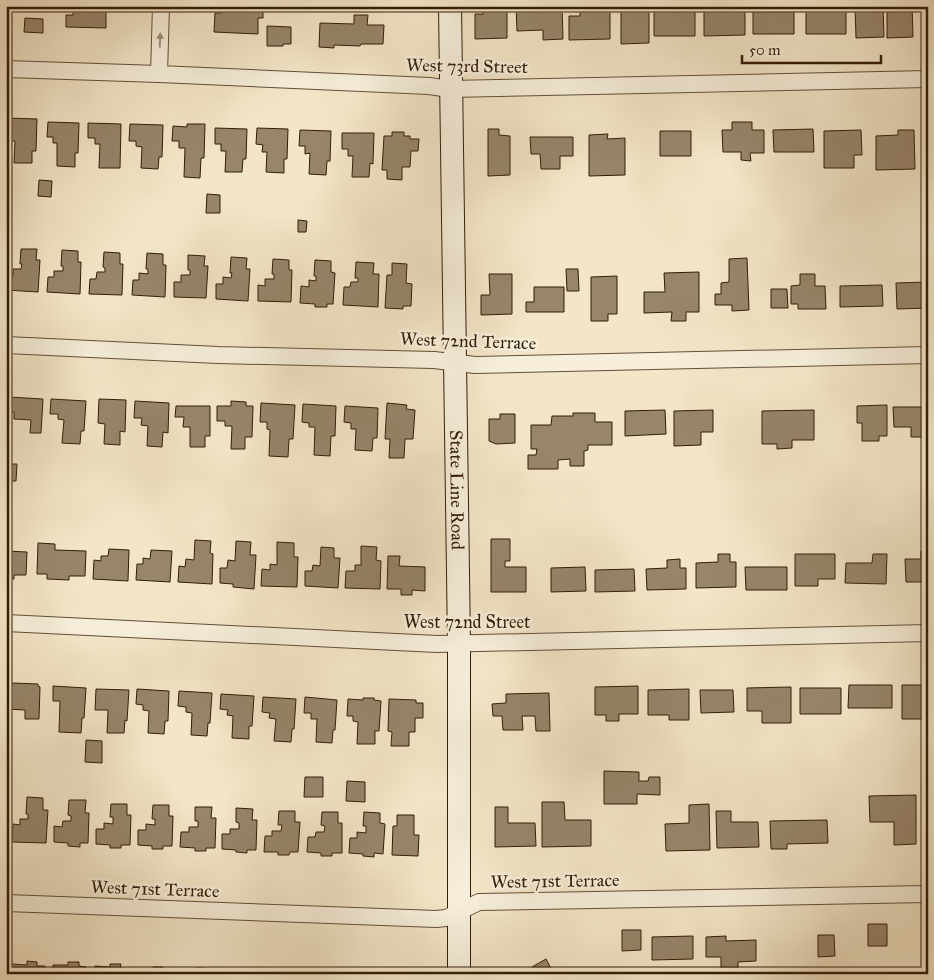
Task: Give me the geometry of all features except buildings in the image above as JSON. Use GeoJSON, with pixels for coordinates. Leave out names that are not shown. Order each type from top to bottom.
{"type":"FeatureCollection","features":[{"type":"Feature","properties":{"kind":"main road","name":"State Line Road"},"geometry":{"type":"LineString","coordinates":[[450,6],[458,644],[459,974]]}},
{"type":"Feature","properties":{"kind":"street"},"geometry":{"type":"LineString","coordinates":[[159,74],[161,6]]}},
{"type":"Feature","properties":{"kind":"street","name":"West 73rd Street"},"geometry":{"type":"LineString","coordinates":[[6,69],[429,86],[450,89],[928,79]]}},
{"type":"Feature","properties":{"kind":"street","name":"West 72nd Terrace"},"geometry":{"type":"LineString","coordinates":[[6,345],[218,355],[434,360],[475,365],[928,355]]}},
{"type":"Feature","properties":{"kind":"street","name":"West 72nd Street"},"geometry":{"type":"LineString","coordinates":[[6,623],[458,644],[928,633]]}},
{"type":"Feature","properties":{"kind":"street","name":"West 71st Terrace"},"geometry":{"type":"LineString","coordinates":[[6,903],[436,920],[446,918],[479,902],[928,894]]}}]}
